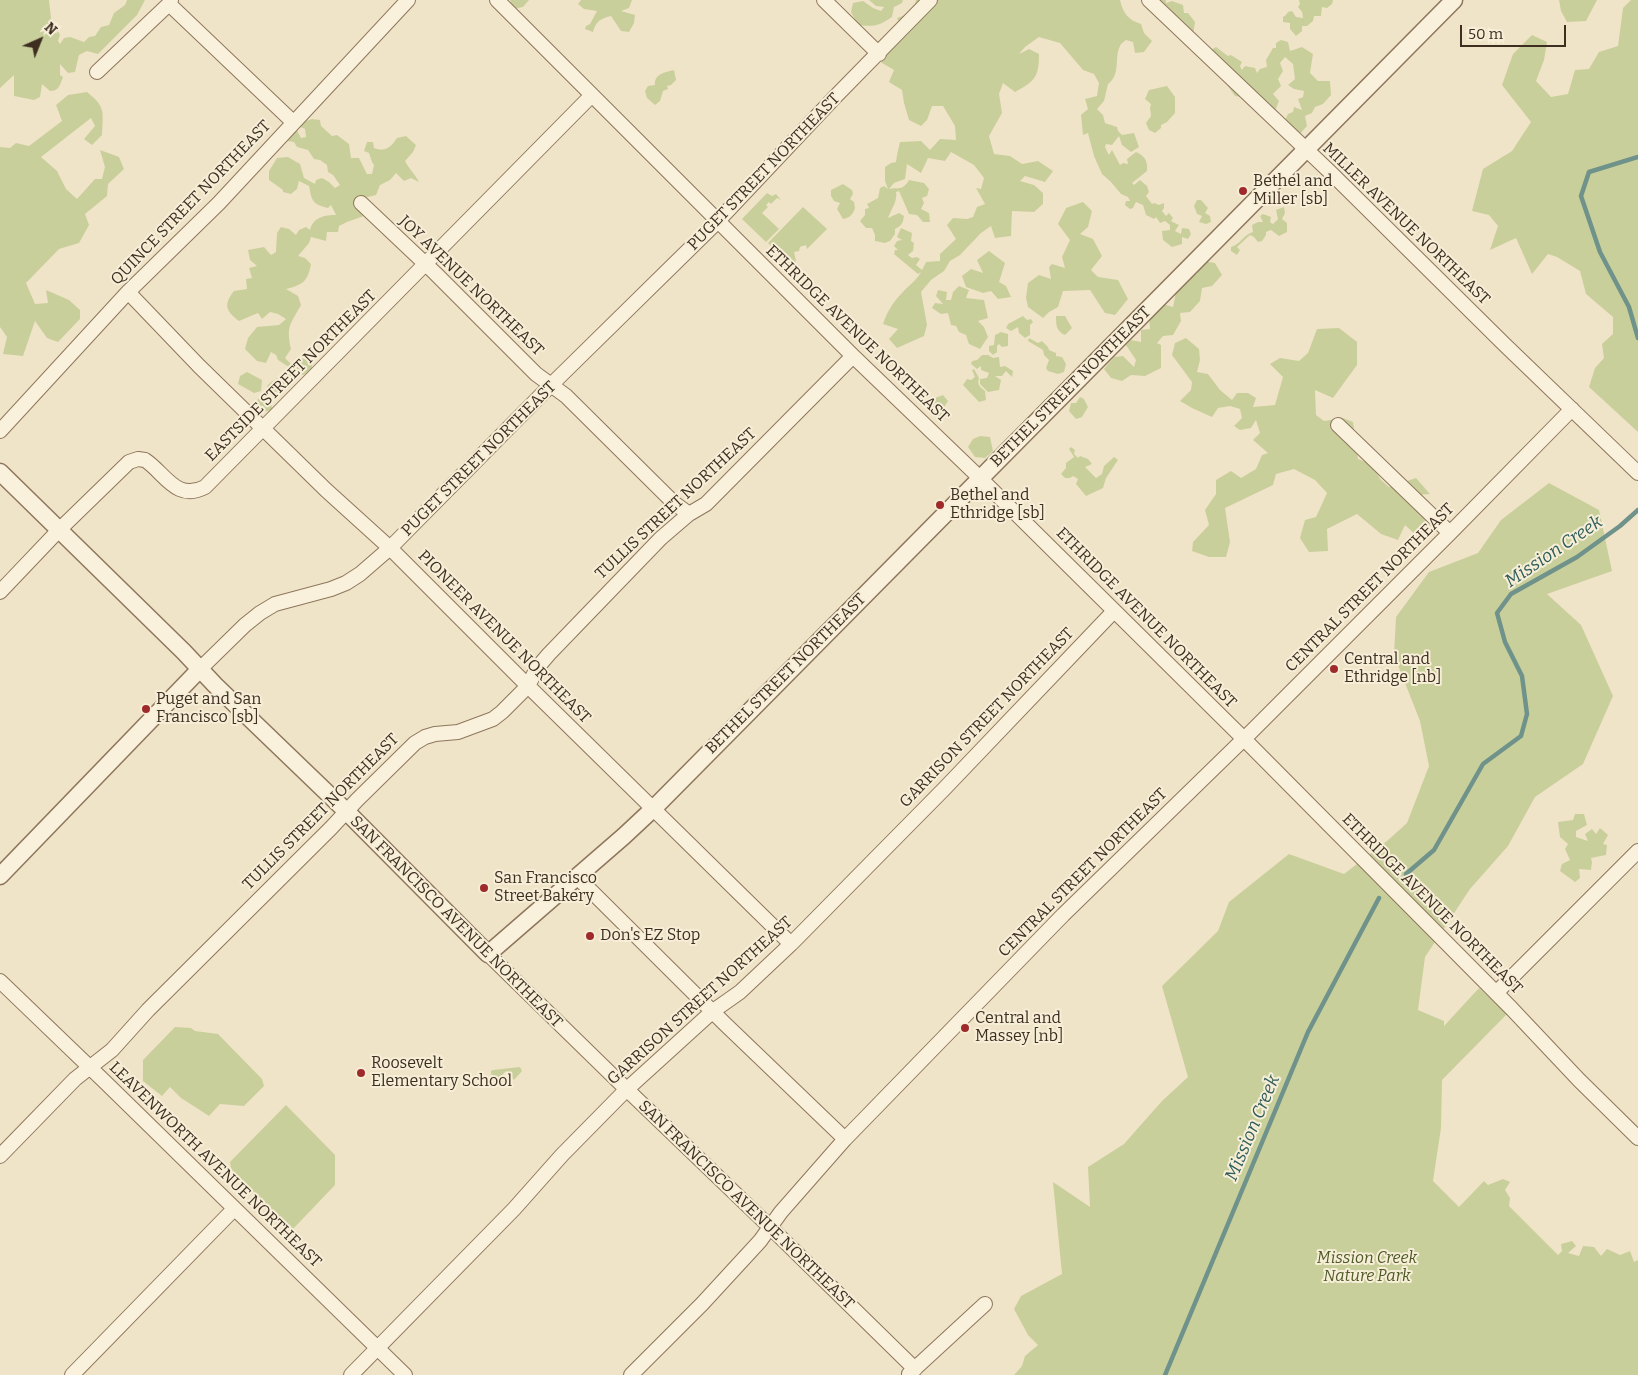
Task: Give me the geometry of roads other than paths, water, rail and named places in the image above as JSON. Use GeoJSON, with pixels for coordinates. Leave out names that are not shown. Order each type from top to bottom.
{"type":"FeatureCollection","features":[{"type":"Feature","properties":{"kind":"street","name":"QUINCE STREET NORTHEAST"},"geometry":{"type":"LineString","coordinates":[[0,431],[128,292],[219,203],[408,0]]}},
{"type":"Feature","properties":{"kind":"street","name":"ETHRIDGE AVENUE NORTHEAST"},"geometry":{"type":"LineString","coordinates":[[497,0],[853,356],[980,478],[1244,739],[1638,1138]]}},
{"type":"Feature","properties":{"kind":"street"},"geometry":{"type":"LineString","coordinates":[[824,0],[879,54]]}},
{"type":"Feature","properties":{"kind":"street","name":"PUGET STREET NORTHEAST"},"geometry":{"type":"LineString","coordinates":[[0,876],[245,625],[275,604],[330,590],[346,583],[360,574],[390,548],[551,385],[718,221],[930,0]]}},
{"type":"Feature","properties":{"kind":"street","name":"MILLER AVENUE NORTHEAST"},"geometry":{"type":"LineString","coordinates":[[1149,0],[1638,473]]}},
{"type":"Feature","properties":{"kind":"street","name":"BETHEL STREET NORTHEAST"},"geometry":{"type":"LineString","coordinates":[[488,954],[654,808],[1454,0]]}},
{"type":"Feature","properties":{"kind":"street"},"geometry":{"type":"LineString","coordinates":[[97,72],[170,2],[293,122]]}},
{"type":"Feature","properties":{"kind":"street","name":"EASTSIDE STREET NORTHEAST"},"geometry":{"type":"LineString","coordinates":[[0,592],[59,530],[129,462],[138,459],[145,460],[174,486],[189,492],[198,491],[205,487],[592,95]]}},
{"type":"Feature","properties":{"kind":"street","name":"JOY AVENUE NORTHEAST"},"geometry":{"type":"LineString","coordinates":[[361,203],[536,374],[566,396],[674,503],[689,514]]}},
{"type":"Feature","properties":{"kind":"street","name":"PIONEER AVENUE NORTHEAST"},"geometry":{"type":"LineString","coordinates":[[128,292],[199,366],[326,490],[390,548],[791,944]]}},
{"type":"Feature","properties":{"kind":"street","name":"TULLIS STREET NORTHEAST"},"geometry":{"type":"LineString","coordinates":[[0,1156],[75,1079],[112,1050],[148,1010],[415,743],[435,734],[458,732],[493,719],[502,712],[528,686],[537,668],[549,654],[661,538],[689,514],[706,504],[853,356]]}},
{"type":"Feature","properties":{"kind":"street","name":"CENTRAL STREET NORTHEAST"},"geometry":{"type":"LineString","coordinates":[[631,1375],[702,1304],[760,1241],[781,1212],[844,1139],[1063,915],[1244,739],[1572,409]]}},
{"type":"Feature","properties":{"kind":"street"},"geometry":{"type":"LineString","coordinates":[[1338,424],[1450,533]]}},
{"type":"Feature","properties":{"kind":"street","name":"SAN FRANCISCO AVENUE NORTHEAST"},"geometry":{"type":"LineString","coordinates":[[0,472],[346,811],[626,1090],[770,1227],[912,1372]]}},
{"type":"Feature","properties":{"kind":"street","name":"GARRISON STREET NORTHEAST"},"geometry":{"type":"LineString","coordinates":[[351,1375],[514,1209],[562,1155],[626,1090],[713,1011],[740,992],[791,944],[945,788],[1114,611]]}},
{"type":"Feature","properties":{"kind":"street"},"geometry":{"type":"LineString","coordinates":[[1496,993],[1638,851]]}},
{"type":"Feature","properties":{"kind":"street"},"geometry":{"type":"LineString","coordinates":[[576,877],[844,1139]]}},
{"type":"Feature","properties":{"kind":"street","name":"LEAVENWORTH AVENUE NORTHEAST"},"geometry":{"type":"LineString","coordinates":[[0,982],[90,1067],[405,1375]]}},
{"type":"Feature","properties":{"kind":"street"},"geometry":{"type":"LineString","coordinates":[[72,1375],[234,1209]]}},
{"type":"Feature","properties":{"kind":"street"},"geometry":{"type":"LineString","coordinates":[[912,1372],[985,1304]]}},
{"type":"Feature","properties":{"kind":"waterway","name":"Mission Creek"},"geometry":{"type":"LineString","coordinates":[[1638,157],[1589,172],[1581,196],[1600,252],[1629,307],[1638,338]]}},
{"type":"Feature","properties":{"kind":"waterway","name":"Mission Creek"},"geometry":{"type":"LineString","coordinates":[[1406,874],[1434,850],[1483,764],[1521,736],[1527,714],[1522,676],[1505,642],[1497,613],[1511,594],[1577,557],[1620,526],[1638,510]]}},
{"type":"Feature","properties":{"kind":"waterway","name":"Mission Creek"},"geometry":{"type":"LineString","coordinates":[[1165,1375],[1308,1032],[1379,898]]}},
{"type":"Feature","properties":{"kind":"place","name":"Bethel and Miller [sb]"},"geometry":{"type":"Point","coordinates":[1243,191]}},
{"type":"Feature","properties":{"kind":"place","name":"Bethel and Ethridge [sb]"},"geometry":{"type":"Point","coordinates":[940,505]}},
{"type":"Feature","properties":{"kind":"place","name":"Central and Ethridge [nb]"},"geometry":{"type":"Point","coordinates":[1334,669]}},
{"type":"Feature","properties":{"kind":"place","name":"Puget and San Francisco [sb]"},"geometry":{"type":"Point","coordinates":[146,709]}},
{"type":"Feature","properties":{"kind":"place","name":"San Francisco Street Bakery"},"geometry":{"type":"Point","coordinates":[484,888]}},
{"type":"Feature","properties":{"kind":"place","name":"Don's EZ Stop"},"geometry":{"type":"Point","coordinates":[590,936]}},
{"type":"Feature","properties":{"kind":"place","name":"Central and Massey [nb]"},"geometry":{"type":"Point","coordinates":[965,1028]}},
{"type":"Feature","properties":{"kind":"place","name":"Roosevelt Elementary School"},"geometry":{"type":"Point","coordinates":[361,1073]}},
{"type":"Feature","properties":{"kind":"park label","name":"Mission Creek Nature Park"},"geometry":{"type":"Point","coordinates":[1367,1268]}}]}
